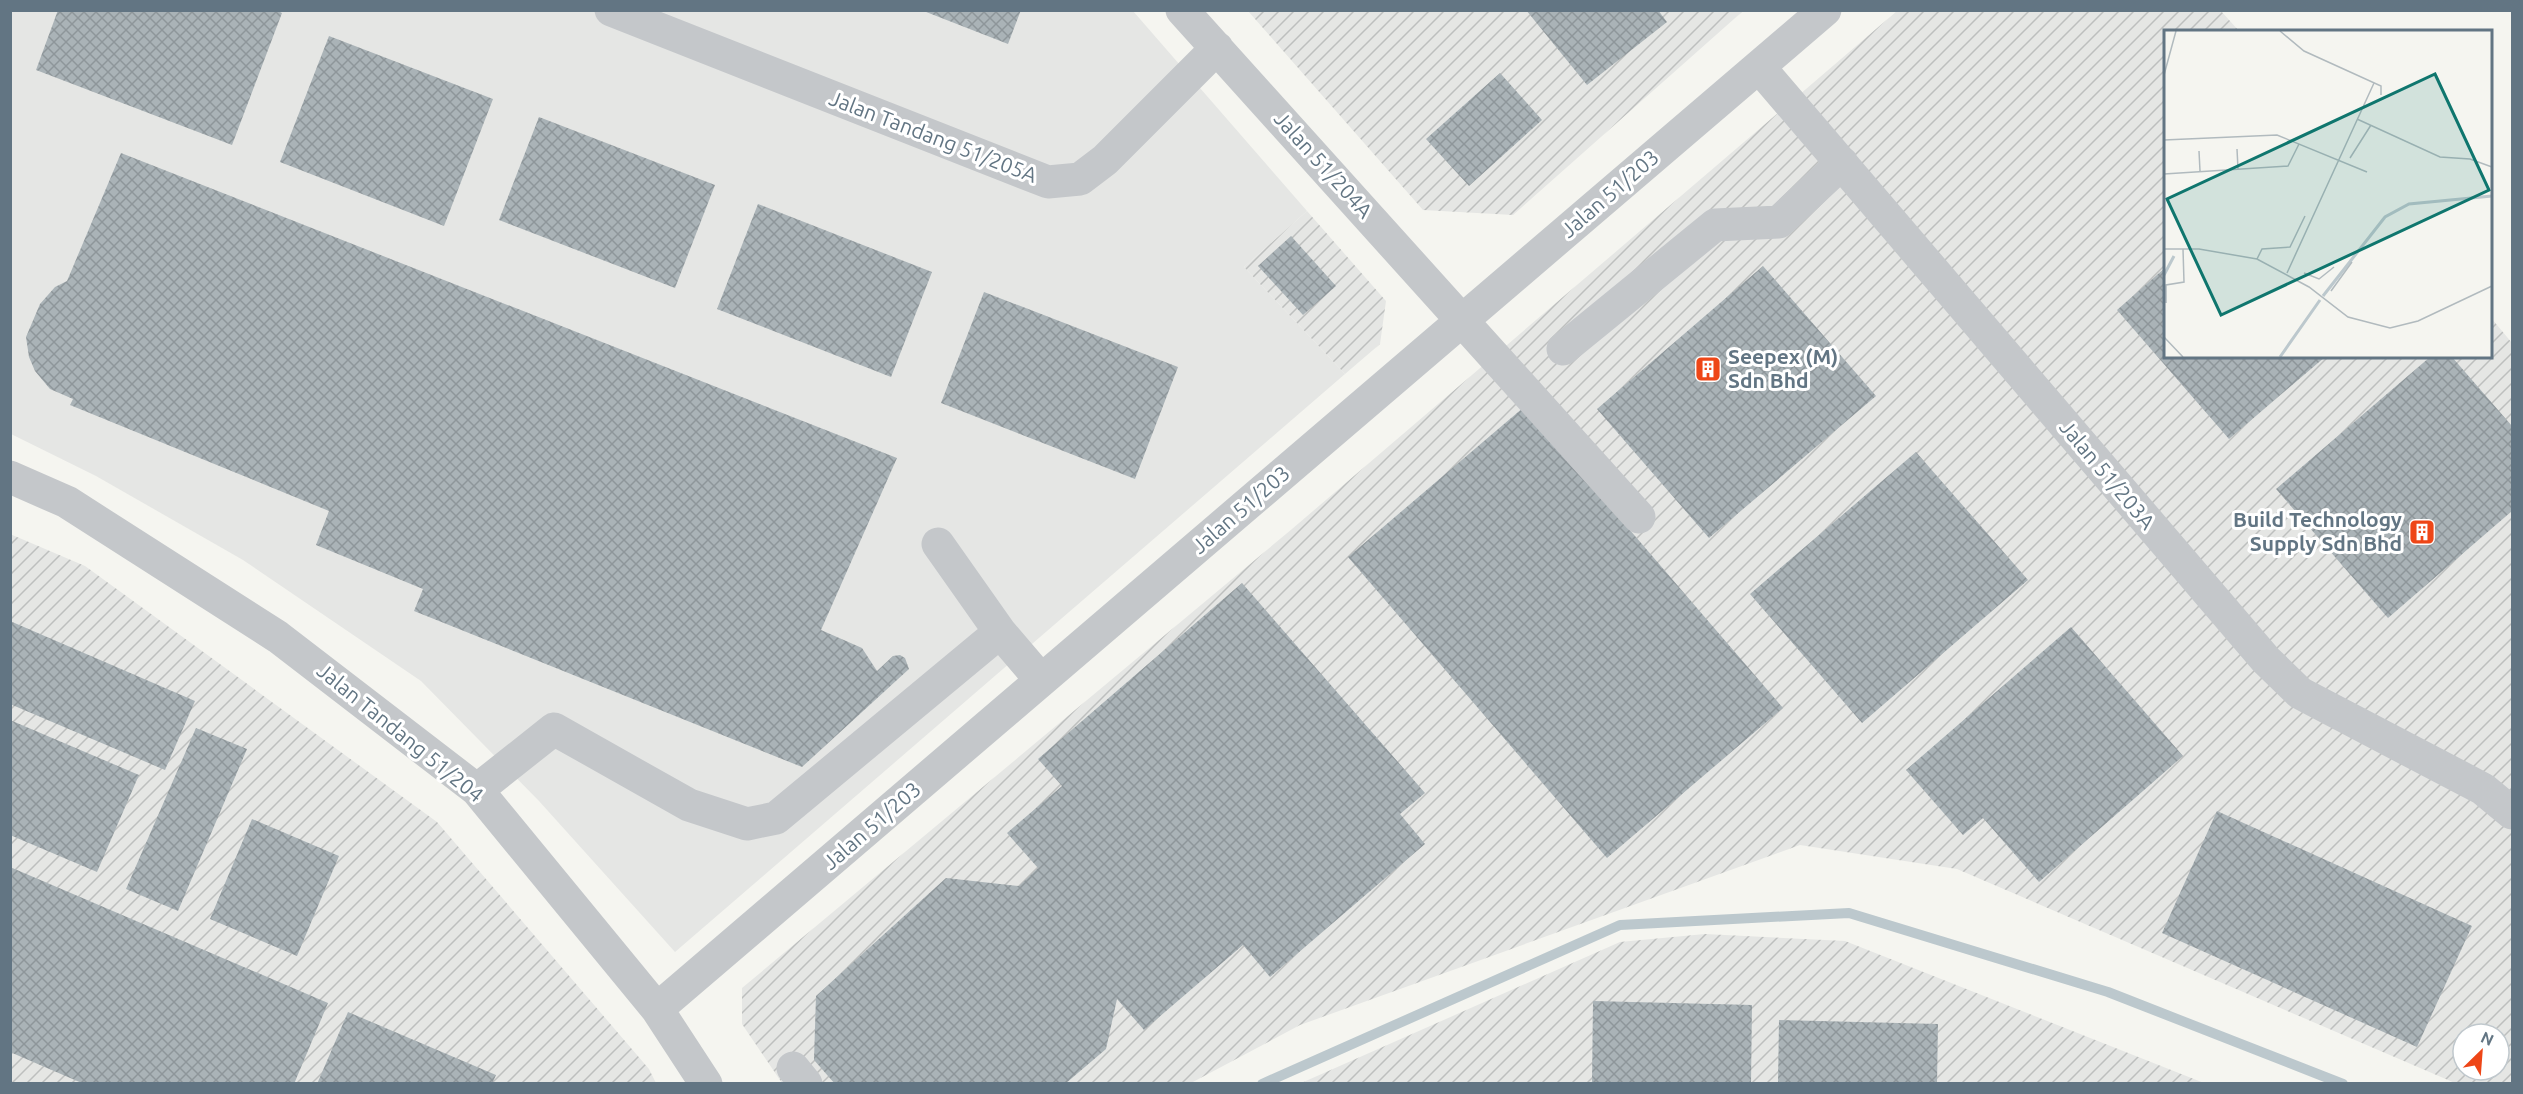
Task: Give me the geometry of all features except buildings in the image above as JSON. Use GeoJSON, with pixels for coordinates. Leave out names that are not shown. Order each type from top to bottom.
{"type":"FeatureCollection","features":[{"type":"Feature","properties":{"kind":"street","name":"Jalan Tandang 51/205A"},"geometry":{"type":"LineString","coordinates":[[611,10],[659,19],[1048,182],[1080,179],[1105,160],[1217,48]]}},
{"type":"Feature","properties":{"kind":"street","name":"Jalan 51/204A"},"geometry":{"type":"LineString","coordinates":[[1182,10],[1639,517]]}},
{"type":"Feature","properties":{"kind":"street","name":"Jalan 51/203"},"geometry":{"type":"LineString","coordinates":[[657,1009],[1825,10]]}},
{"type":"Feature","properties":{"kind":"street","name":"Jalan 51/203A"},"geometry":{"type":"LineString","coordinates":[[1759,67],[2266,660],[2300,693],[2483,789],[2512,813]]}},
{"type":"Feature","properties":{"kind":"street"},"geometry":{"type":"LineString","coordinates":[[1563,349],[1715,225],[1779,222],[1842,163]]}},
{"type":"Feature","properties":{"kind":"street","name":"Jalan Tandang 51/204"},"geometry":{"type":"LineString","coordinates":[[10,477],[66,502],[278,637],[477,790],[657,1009],[706,1083]]}},
{"type":"Feature","properties":{"kind":"street"},"geometry":{"type":"LineString","coordinates":[[938,544],[1000,632],[1041,680]]}},
{"type":"Feature","properties":{"kind":"street"},"geometry":{"type":"LineString","coordinates":[[477,790],[554,729],[689,805],[747,824],[776,818],[1000,632]]}},
{"type":"Feature","properties":{"kind":"shaded area"},"geometry":{"type":"Polygon","coordinates":[[[10,11],[1133,11],[1307,211],[1244,267],[1345,374],[675,952],[539,801],[421,681],[243,560],[96,476],[11,434],[10,11]]]}},
{"type":"Feature","properties":{"kind":"shaded area"},"geometry":{"type":"Polygon","coordinates":[[[1248,11],[1743,11],[1513,215],[1423,210],[1248,11]]]}},
{"type":"Feature","properties":{"kind":"shaded area"},"geometry":{"type":"Polygon","coordinates":[[[1897,11],[2221,11],[2238,30],[2164,30],[2164,358],[2493,358],[2493,320],[2512,343],[2512,1083],[2453,1082],[2511,1082],[2511,1022],[2451,1022],[2451,1081],[1957,869],[1800,845],[1300,1025],[1191,1083],[782,1083],[742,1024],[742,988],[1292,529],[1897,11]]]}},
{"type":"Feature","properties":{"kind":"shaded area"},"geometry":{"type":"Polygon","coordinates":[[[1307,211],[1386,301],[1380,344],[1345,374],[1244,267],[1307,211]]]}},
{"type":"Feature","properties":{"kind":"shaded area"},"geometry":{"type":"Polygon","coordinates":[[[10,534],[85,566],[437,822],[649,1069],[656,1083],[11,1083],[10,534]]]}},
{"type":"Feature","properties":{"kind":"shaded area"},"geometry":{"type":"Polygon","coordinates":[[[1705,934],[1845,941],[2204,1083],[1299,1084],[1620,942],[1705,934]]]}},
{"type":"Feature","properties":{"kind":"waterway"},"geometry":{"type":"LineString","coordinates":[[1262,1084],[1620,925],[1849,913],[2108,992],[2343,1084]]}},
{"type":"Feature","properties":{"kind":"place","name":"Seepex (M) Sdn Bhd"},"geometry":{"type":"Point","coordinates":[1708,369]}},
{"type":"Feature","properties":{"kind":"place","name":"Build Technology Supply Sdn Bhd"},"geometry":{"type":"Point","coordinates":[2422,532]}}]}
